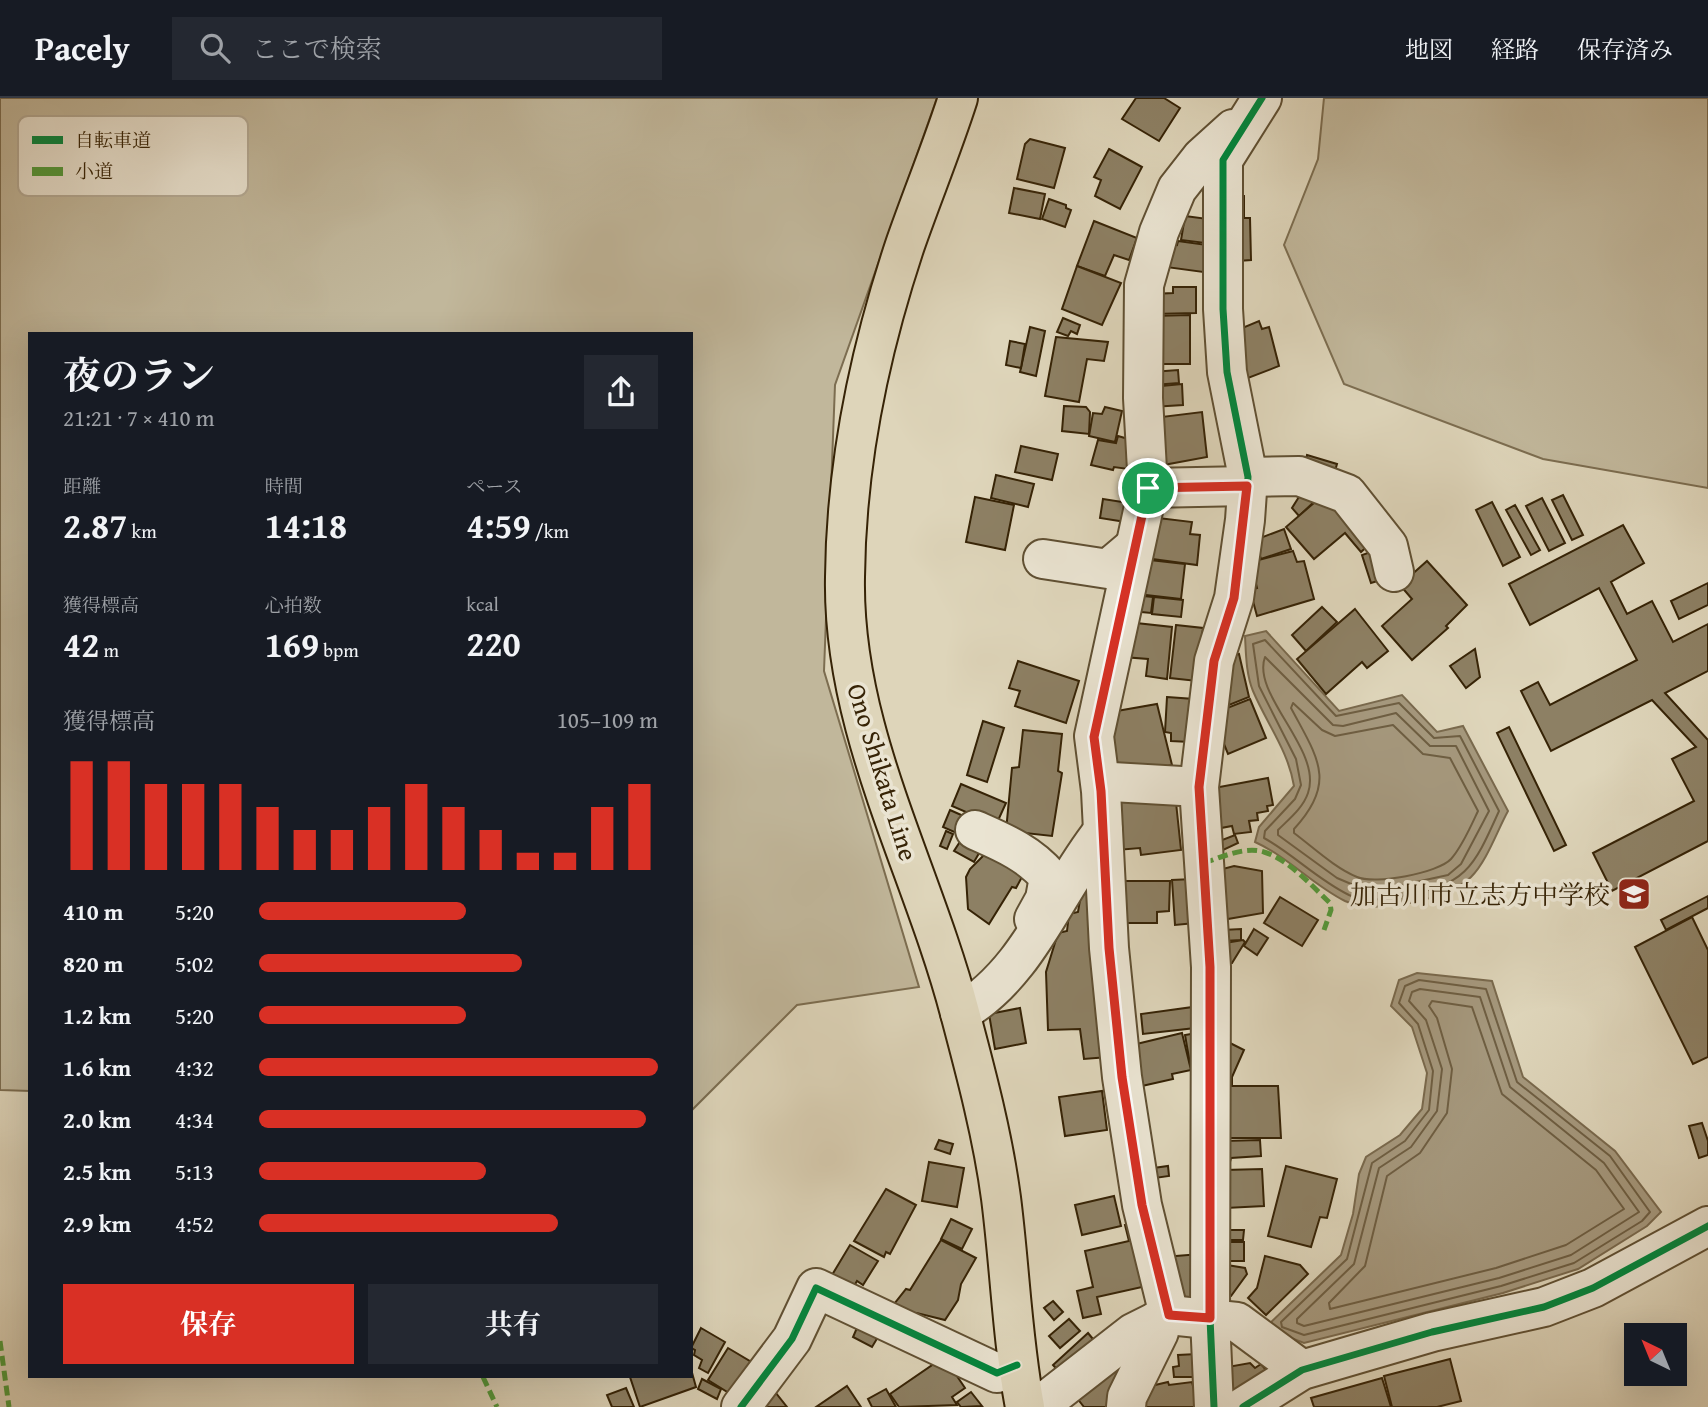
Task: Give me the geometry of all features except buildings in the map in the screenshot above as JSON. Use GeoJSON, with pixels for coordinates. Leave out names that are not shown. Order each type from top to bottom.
{"type":"FeatureCollection","features":[{"type":"Feature","properties":{"kind":"main road","name":"Ono Shikata Line"},"geometry":{"type":"LineString","coordinates":[[958,98],[905,247],[865,386],[852,453],[845,581],[850,663],[870,751],[950,975],[1000,1195],[1017,1365],[1025,1407]]}},
{"type":"Feature","properties":{"kind":"street"},"geometry":{"type":"LineString","coordinates":[[1214,1407],[1210,1318],[1210,967],[1199,787],[1214,661],[1234,598],[1247,481],[1227,372],[1223,309],[1223,160],[1260,102]]}},
{"type":"Feature","properties":{"kind":"street"},"geometry":{"type":"LineString","coordinates":[[1126,1407],[1126,1397],[1164,1318],[1125,1103],[1109,948],[1104,831],[1094,737],[1148,488],[1143,398],[1144,285],[1159,232],[1177,189],[1202,157],[1260,102]]}},
{"type":"Feature","properties":{"kind":"street"},"geometry":{"type":"LineString","coordinates":[[1148,488],[1299,476],[1347,494],[1388,546],[1394,572]]}},
{"type":"Feature","properties":{"kind":"street"},"geometry":{"type":"LineString","coordinates":[[1043,559],[1108,569],[1134,547]]}},
{"type":"Feature","properties":{"kind":"street"},"geometry":{"type":"LineString","coordinates":[[1100,777],[1112,782],[1199,787]]}},
{"type":"Feature","properties":{"kind":"street"},"geometry":{"type":"LineString","coordinates":[[975,830],[1014,848],[1039,864],[1049,877],[1045,899],[1009,958],[1005,977]]}},
{"type":"Feature","properties":{"kind":"street"},"geometry":{"type":"LineString","coordinates":[[960,1013],[982,1000],[1005,977],[1035,938],[1086,853],[1104,831]]}},
{"type":"Feature","properties":{"kind":"street"},"geometry":{"type":"LineString","coordinates":[[1243,1407],[1301,1370],[1432,1332],[1544,1307],[1593,1288],[1708,1226]]}},
{"type":"Feature","properties":{"kind":"street"},"geometry":{"type":"LineString","coordinates":[[741,1407],[792,1339],[816,1288],[997,1373],[1017,1365]]}},
{"type":"Feature","properties":{"kind":"street"},"geometry":{"type":"LineString","coordinates":[[1038,1407],[1133,1334],[1164,1318],[1210,1318],[1237,1322],[1301,1370]]}},
{"type":"Feature","properties":{"kind":"shaded area"},"geometry":{"type":"Polygon","coordinates":[[[0,98],[937,98],[835,385],[824,671],[919,987],[797,1005],[693,1109],[693,332],[28,332],[28,1091],[0,1090],[0,98]]]}},
{"type":"Feature","properties":{"kind":"shaded area"},"geometry":{"type":"Polygon","coordinates":[[[1324,98],[1708,98],[1708,488],[1543,459],[1344,384],[1284,245],[1318,159],[1324,98]]]}},
{"type":"Feature","properties":{"kind":"water"},"geometry":{"type":"Polygon","coordinates":[[[1266,631],[1339,711],[1402,695],[1437,732],[1463,726],[1508,811],[1487,854],[1471,877],[1446,892],[1411,903],[1392,906],[1358,905],[1333,894],[1255,842],[1259,827],[1294,786],[1287,761],[1253,691],[1248,671],[1245,636],[1266,631]]]}},
{"type":"Feature","properties":{"kind":"water"},"geometry":{"type":"Polygon","coordinates":[[[1417,973],[1492,981],[1523,1077],[1615,1151],[1661,1212],[1647,1226],[1578,1269],[1503,1293],[1304,1343],[1265,1328],[1341,1255],[1353,1214],[1359,1174],[1366,1157],[1400,1135],[1422,1109],[1427,1073],[1412,1027],[1391,1006],[1399,980],[1417,973]]]}},
{"type":"Feature","properties":{"kind":"marked path"},"geometry":{"type":"LineString","coordinates":[[1204,863],[1249,850],[1264,852],[1282,861],[1330,903],[1331,910],[1324,930]]}},
{"type":"Feature","properties":{"kind":"marked path"},"geometry":{"type":"LineString","coordinates":[[0,1341],[9,1407]]}},
{"type":"Feature","properties":{"kind":"marked path"},"geometry":{"type":"LineString","coordinates":[[483,1378],[497,1407]]}},
{"type":"Feature","properties":{"kind":"cycle path"},"geometry":{"type":"LineString","coordinates":[[1214,1407],[1210,1318],[1211,967],[1199,787],[1214,661],[1234,598],[1248,477],[1227,372],[1223,309],[1223,160],[1262,98]]}},
{"type":"Feature","properties":{"kind":"cycle path"},"geometry":{"type":"LineString","coordinates":[[1243,1407],[1302,1370],[1432,1332],[1544,1307],[1593,1288],[1708,1226]]}},
{"type":"Feature","properties":{"kind":"cycle path"},"geometry":{"type":"LineString","coordinates":[[741,1407],[792,1339],[816,1288],[997,1373],[1017,1365]]}},
{"type":"Feature","properties":{"kind":"place","name":"加古川市立志方中学校"},"geometry":{"type":"Point","coordinates":[1634,894]}},
{"type":"Feature","properties":{"kind":"route"},"geometry":{"type":"LineString","coordinates":[[1247,486],[1234,598],[1214,661],[1199,787],[1210,967],[1210,1318],[1169,1315],[1142,1205],[1131,1143],[1109,948],[1101,791],[1094,737],[1148,488],[1247,486]]}}]}
